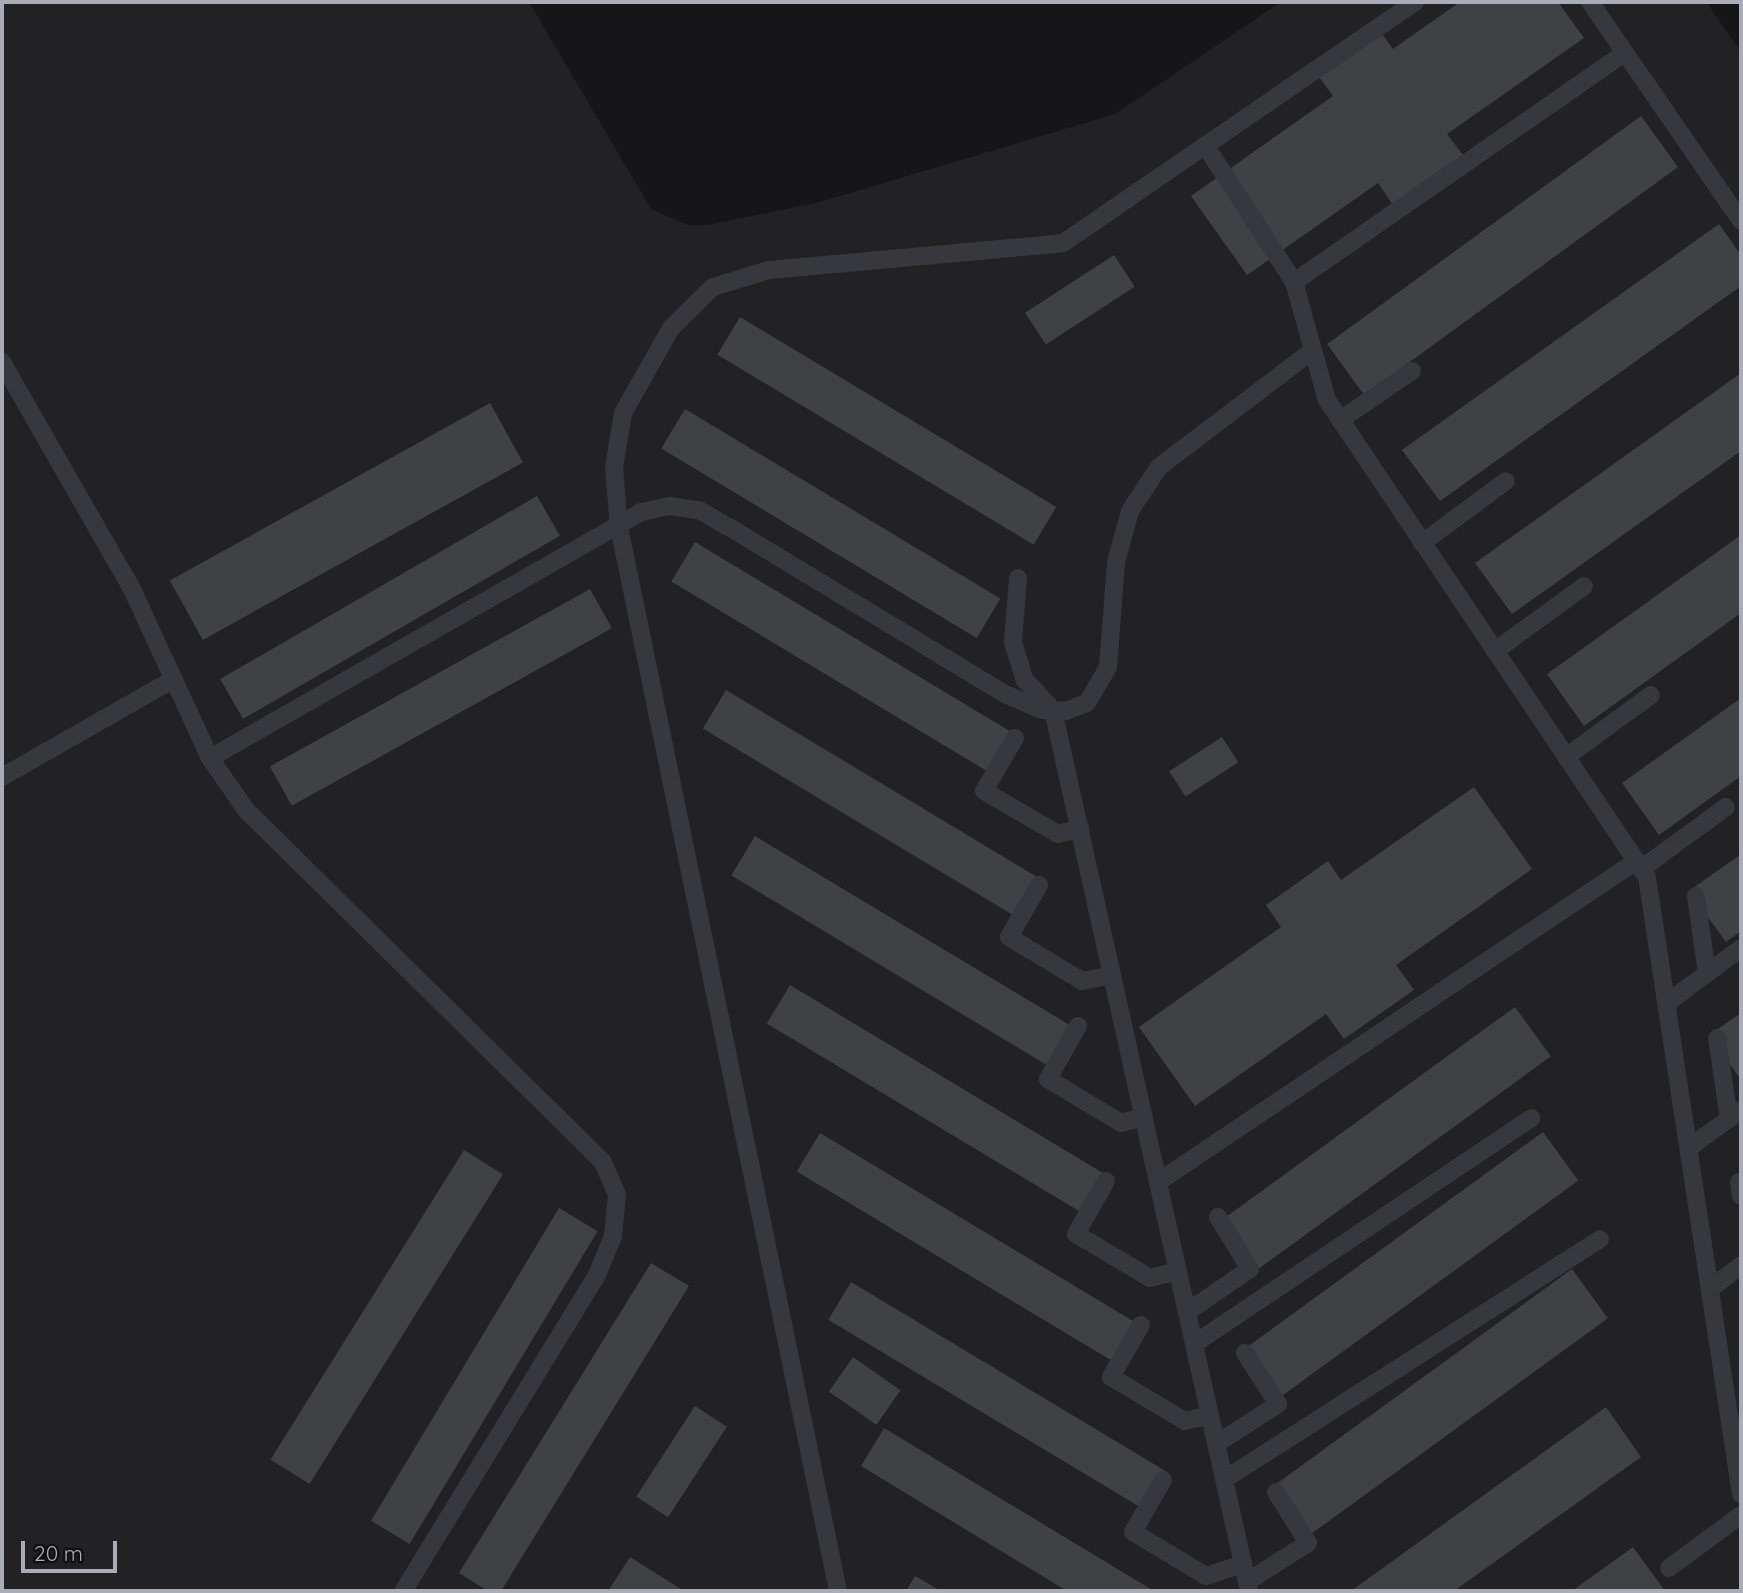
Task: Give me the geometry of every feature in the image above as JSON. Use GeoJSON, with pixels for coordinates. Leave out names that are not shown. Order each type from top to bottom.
{"type":"FeatureCollection","features":[{"type":"Feature","properties":{"kind":"lane"},"geometry":{"type":"LineString","coordinates":[[838,1591],[619,527],[614,467],[623,413],[671,328],[713,287],[769,270],[1063,243],[1415,2]]}},
{"type":"Feature","properties":{"kind":"lane"},"geometry":{"type":"LineString","coordinates":[[1590,2],[1741,221]]}},
{"type":"Feature","properties":{"kind":"lane"},"geometry":{"type":"LineString","coordinates":[[1294,282],[1625,52]]}},
{"type":"Feature","properties":{"kind":"lane"},"geometry":{"type":"LineString","coordinates":[[1205,145],[1294,282],[1313,350],[1340,420],[1639,865],[1667,1003],[1711,1288],[1737,1435],[1741,1494]]}},
{"type":"Feature","properties":{"kind":"lane"},"geometry":{"type":"LineString","coordinates":[[210,758],[619,527],[641,512],[669,506],[699,510],[1005,694],[1053,710],[1087,703],[1108,667],[1116,562],[1130,511],[1158,467],[1313,350]]}},
{"type":"Feature","properties":{"kind":"lane"},"geometry":{"type":"LineString","coordinates":[[2,362],[131,587],[210,758],[246,810],[603,1162],[617,1195],[613,1236],[597,1275],[403,1591]]}},
{"type":"Feature","properties":{"kind":"lane"},"geometry":{"type":"LineString","coordinates":[[1340,420],[1412,371]]}},
{"type":"Feature","properties":{"kind":"lane"},"geometry":{"type":"LineString","coordinates":[[1422,543],[1506,481]]}},
{"type":"Feature","properties":{"kind":"lane"},"geometry":{"type":"LineString","coordinates":[[1018,578],[1013,642],[1024,679],[1053,710],[1247,1579]]}},
{"type":"Feature","properties":{"kind":"lane"},"geometry":{"type":"LineString","coordinates":[[1495,651],[1584,586]]}},
{"type":"Feature","properties":{"kind":"lane"},"geometry":{"type":"LineString","coordinates":[[2,776],[174,679]]}},
{"type":"Feature","properties":{"kind":"lane"},"geometry":{"type":"LineString","coordinates":[[1566,757],[1651,695]]}},
{"type":"Feature","properties":{"kind":"lane"},"geometry":{"type":"LineString","coordinates":[[1015,738],[985,790],[1058,834],[1080,829]]}},
{"type":"Feature","properties":{"kind":"lane"},"geometry":{"type":"LineString","coordinates":[[1158,1182],[1726,807]]}},
{"type":"Feature","properties":{"kind":"lane"},"geometry":{"type":"LineString","coordinates":[[1039,885],[1009,937],[1082,981],[1112,975]]}},
{"type":"Feature","properties":{"kind":"lane"},"geometry":{"type":"LineString","coordinates":[[1696,896],[1707,973]]}},
{"type":"Feature","properties":{"kind":"lane"},"geometry":{"type":"LineString","coordinates":[[1667,1003],[1741,948]]}},
{"type":"Feature","properties":{"kind":"lane"},"geometry":{"type":"LineString","coordinates":[[1078,1026],[1048,1079],[1121,1123],[1144,1117]]}},
{"type":"Feature","properties":{"kind":"lane"},"geometry":{"type":"LineString","coordinates":[[1690,1147],[1735,1114],[1717,1038]]}},
{"type":"Feature","properties":{"kind":"lane"},"geometry":{"type":"LineString","coordinates":[[1194,1344],[1531,1118]]}},
{"type":"Feature","properties":{"kind":"lane"},"geometry":{"type":"LineString","coordinates":[[1107,1181],[1076,1234],[1150,1278],[1178,1271]]}},
{"type":"Feature","properties":{"kind":"lane"},"geometry":{"type":"LineString","coordinates":[[1187,1312],[1250,1269],[1218,1217]]}},
{"type":"Feature","properties":{"kind":"lane"},"geometry":{"type":"LineString","coordinates":[[1224,1479],[1600,1239]]}},
{"type":"Feature","properties":{"kind":"lane"},"geometry":{"type":"LineString","coordinates":[[1711,1288],[1741,1265]]}},
{"type":"Feature","properties":{"kind":"lane"},"geometry":{"type":"LineString","coordinates":[[1141,1325],[1111,1377],[1185,1421],[1210,1415]]}},
{"type":"Feature","properties":{"kind":"lane"},"geometry":{"type":"LineString","coordinates":[[1216,1444],[1278,1404],[1245,1353]]}},
{"type":"Feature","properties":{"kind":"lane"},"geometry":{"type":"LineString","coordinates":[[1163,1480],[1133,1532],[1206,1576],[1247,1579],[1308,1543],[1276,1492]]}},
{"type":"Feature","properties":{"kind":"lane"},"geometry":{"type":"LineString","coordinates":[[1669,1568],[1741,1515]]}},
{"type":"Feature","properties":{"kind":"shaded area"},"geometry":{"type":"Polygon","coordinates":[[[2,2],[529,2],[651,209],[687,225],[708,225],[820,202],[1115,114],[1281,2],[1706,2],[1741,52],[1741,1591],[2,1591],[2,2]]]}},
{"type":"Feature","properties":{"kind":"building"},"geometry":{"type":"Polygon","coordinates":[[[1460,2],[1558,2],[1584,38],[1447,134],[1466,159],[1395,208],[1378,183],[1247,275],[1191,196],[1333,96],[1317,74],[1379,30],[1393,49],[1460,2]]]}},
{"type":"Feature","properties":{"kind":"building"},"geometry":{"type":"Polygon","coordinates":[[[1641,116],[1678,167],[1364,395],[1327,344],[1641,116]]]}},
{"type":"Feature","properties":{"kind":"building"},"geometry":{"type":"Polygon","coordinates":[[[1719,224],[1741,255],[1741,286],[1440,501],[1402,450],[1719,224]]]}},
{"type":"Feature","properties":{"kind":"building"},"geometry":{"type":"Polygon","coordinates":[[[1114,255],[1135,287],[1046,345],[1025,313],[1114,255]]]}},
{"type":"Feature","properties":{"kind":"building"},"geometry":{"type":"Polygon","coordinates":[[[740,317],[1056,507],[1034,545],[717,355],[740,317]]]}},
{"type":"Feature","properties":{"kind":"building"},"geometry":{"type":"Polygon","coordinates":[[[1741,373],[1741,451],[1512,614],[1475,563],[1741,373]]]}},
{"type":"Feature","properties":{"kind":"building"},"geometry":{"type":"Polygon","coordinates":[[[490,403],[523,462],[203,640],[170,580],[490,403]]]}},
{"type":"Feature","properties":{"kind":"building"},"geometry":{"type":"Polygon","coordinates":[[[685,409],[1000,599],[977,638],[661,448],[685,409]]]}},
{"type":"Feature","properties":{"kind":"building"},"geometry":{"type":"Polygon","coordinates":[[[537,496],[560,536],[243,719],[220,679],[537,496]]]}},
{"type":"Feature","properties":{"kind":"building"},"geometry":{"type":"Polygon","coordinates":[[[1741,535],[1741,613],[1584,726],[1547,674],[1741,535]]]}},
{"type":"Feature","properties":{"kind":"building"},"geometry":{"type":"Polygon","coordinates":[[[695,542],[1012,733],[988,772],[671,581],[695,542]]]}},
{"type":"Feature","properties":{"kind":"building"},"geometry":{"type":"Polygon","coordinates":[[[590,589],[612,628],[292,806],[270,766],[590,589]]]}},
{"type":"Feature","properties":{"kind":"building"},"geometry":{"type":"Polygon","coordinates":[[[726,690],[1041,880],[1018,918],[703,729],[726,690]]]}},
{"type":"Feature","properties":{"kind":"building"},"geometry":{"type":"Polygon","coordinates":[[[1741,698],[1741,776],[1659,835],[1622,783],[1741,698]]]}},
{"type":"Feature","properties":{"kind":"building"},"geometry":{"type":"Polygon","coordinates":[[[1222,737],[1238,762],[1186,796],[1169,771],[1222,737]]]}},
{"type":"Feature","properties":{"kind":"building"},"geometry":{"type":"Polygon","coordinates":[[[1474,787],[1532,869],[1396,965],[1414,990],[1344,1039],[1326,1014],[1195,1106],[1139,1027],[1281,927],[1266,905],[1328,861],[1341,880],[1474,787]]]}},
{"type":"Feature","properties":{"kind":"building"},"geometry":{"type":"Polygon","coordinates":[[[755,836],[1071,1026],[1048,1065],[731,875],[755,836]]]}},
{"type":"Feature","properties":{"kind":"building"},"geometry":{"type":"Polygon","coordinates":[[[1741,854],[1741,931],[1726,942],[1689,891],[1741,854]]]}},
{"type":"Feature","properties":{"kind":"building"},"geometry":{"type":"Polygon","coordinates":[[[790,985],[1106,1175],[1083,1214],[767,1024],[790,985]]]}},
{"type":"Feature","properties":{"kind":"building"},"geometry":{"type":"Polygon","coordinates":[[[1515,1007],[1551,1056],[1250,1275],[1214,1226],[1515,1007]]]}},
{"type":"Feature","properties":{"kind":"building"},"geometry":{"type":"Polygon","coordinates":[[[1741,1013],[1741,1080],[1709,1035],[1741,1013]]]}},
{"type":"Feature","properties":{"kind":"building"},"geometry":{"type":"Polygon","coordinates":[[[1543,1132],[1578,1181],[1277,1400],[1241,1351],[1543,1132]]]}},
{"type":"Feature","properties":{"kind":"building"},"geometry":{"type":"Polygon","coordinates":[[[820,1133],[1136,1323],[1113,1362],[797,1172],[820,1133]]]}},
{"type":"Feature","properties":{"kind":"building"},"geometry":{"type":"Polygon","coordinates":[[[464,1150],[503,1174],[310,1484],[271,1460],[464,1150]]]}},
{"type":"Feature","properties":{"kind":"building"},"geometry":{"type":"Polygon","coordinates":[[[559,1208],[598,1231],[410,1544],[371,1521],[559,1208]]]}},
{"type":"Feature","properties":{"kind":"building"},"geometry":{"type":"Polygon","coordinates":[[[651,1263],[689,1286],[501,1591],[488,1591],[459,1573],[651,1263]]]}},
{"type":"Feature","properties":{"kind":"building"},"geometry":{"type":"Polygon","coordinates":[[[1572,1269],[1608,1318],[1307,1537],[1271,1488],[1572,1269]]]}},
{"type":"Feature","properties":{"kind":"building"},"geometry":{"type":"Polygon","coordinates":[[[851,1282],[1167,1472],[1145,1510],[828,1320],[851,1282]]]}},
{"type":"Feature","properties":{"kind":"building"},"geometry":{"type":"Polygon","coordinates":[[[853,1357],[901,1390],[876,1425],[829,1391],[853,1357]]]}},
{"type":"Feature","properties":{"kind":"building"},"geometry":{"type":"Polygon","coordinates":[[[695,1406],[727,1427],[668,1517],[636,1497],[695,1406]]]}},
{"type":"Feature","properties":{"kind":"building"},"geometry":{"type":"Polygon","coordinates":[[[1606,1407],[1641,1457],[1454,1591],[1351,1591],[1606,1407]]]}},
{"type":"Feature","properties":{"kind":"building"},"geometry":{"type":"Polygon","coordinates":[[[884,1428],[1154,1591],[1067,1591],[861,1466],[884,1428]]]}},
{"type":"Feature","properties":{"kind":"building"},"geometry":{"type":"Polygon","coordinates":[[[1633,1547],[1665,1591],[1572,1591],[1633,1547]]]}},
{"type":"Feature","properties":{"kind":"building"},"geometry":{"type":"Polygon","coordinates":[[[630,1557],[684,1591],[608,1591],[630,1557]]]}},
{"type":"Feature","properties":{"kind":"building"},"geometry":{"type":"Polygon","coordinates":[[[915,1576],[941,1591],[906,1591],[915,1576]]]}}]}
